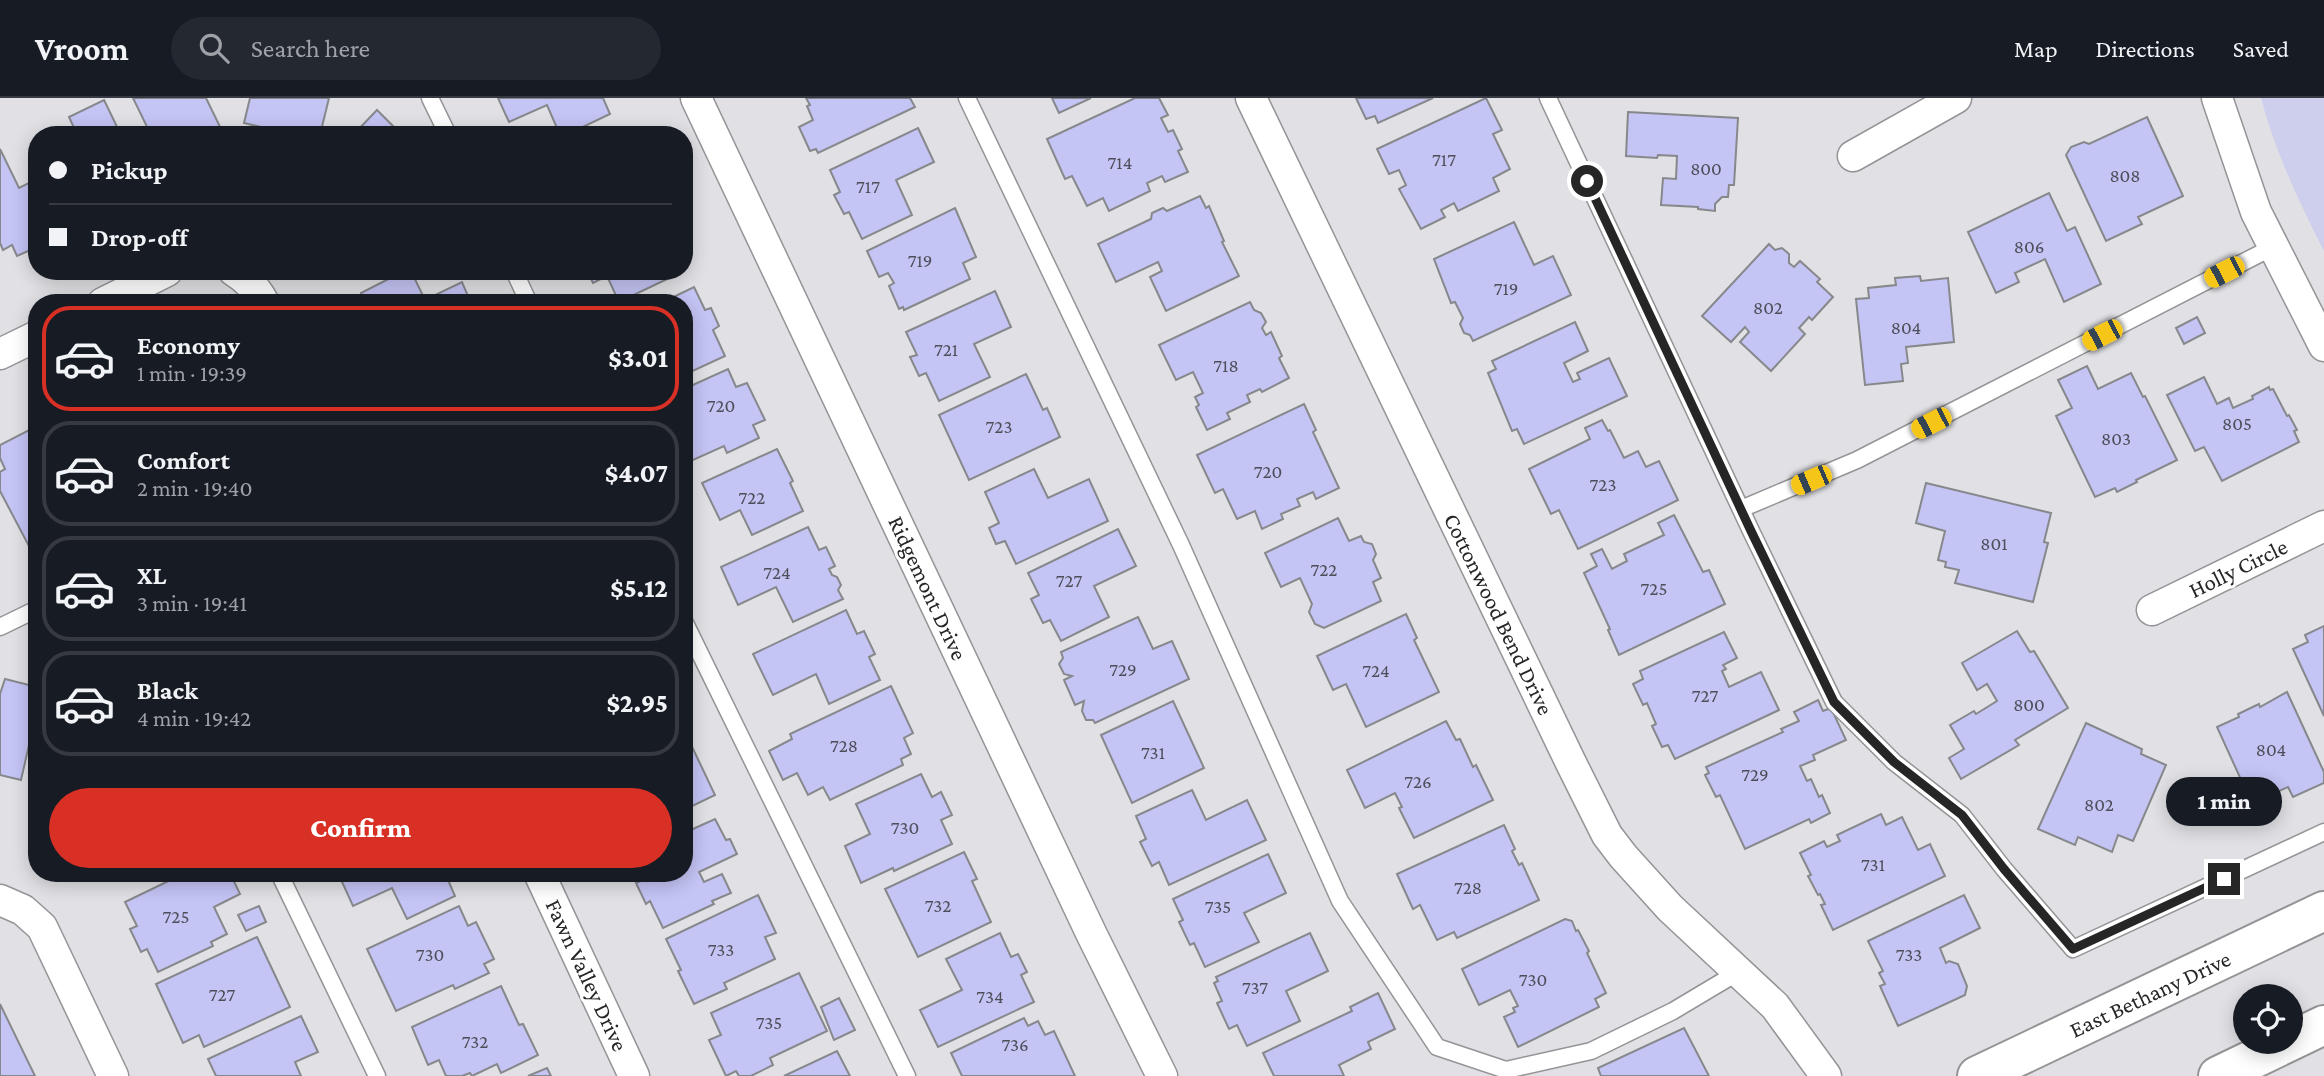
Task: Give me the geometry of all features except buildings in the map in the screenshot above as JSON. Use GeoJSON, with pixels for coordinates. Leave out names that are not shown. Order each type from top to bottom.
{"type":"FeatureCollection","features":[{"type":"Feature","properties":{"kind":"main road","name":"East Bethany Drive"},"geometry":{"type":"LineString","coordinates":[[1977,1076],[2324,911]]}},
{"type":"Feature","properties":{"kind":"main road"},"geometry":{"type":"LineString","coordinates":[[2218,1076],[2324,1025]]}},
{"type":"Feature","properties":{"kind":"street","name":"Ridgemont Drive"},"geometry":{"type":"LineString","coordinates":[[696,98],[1091,933],[1162,1076]]}},
{"type":"Feature","properties":{"kind":"street","name":"Cottonwood Bend Drive"},"geometry":{"type":"LineString","coordinates":[[1251,98],[1608,835],[1622,856],[1670,908],[1775,1006],[1826,1076]]}},
{"type":"Feature","properties":{"kind":"street"},"geometry":{"type":"LineString","coordinates":[[1853,156],[1956,98]]}},
{"type":"Feature","properties":{"kind":"street"},"geometry":{"type":"LineString","coordinates":[[2217,98],[2256,212],[2324,346]]}},
{"type":"Feature","properties":{"kind":"street"},"geometry":{"type":"LineString","coordinates":[[121,294],[149,280]]}},
{"type":"Feature","properties":{"kind":"street"},"geometry":{"type":"LineString","coordinates":[[247,280],[259,294]]}},
{"type":"Feature","properties":{"kind":"street"},"geometry":{"type":"LineString","coordinates":[[0,354],[28,340]]}},
{"type":"Feature","properties":{"kind":"street","name":"Holly Circle"},"geometry":{"type":"LineString","coordinates":[[2152,611],[2324,526]]}},
{"type":"Feature","properties":{"kind":"street","name":"Fawn Valley Drive"},"geometry":{"type":"LineString","coordinates":[[543,882],[634,1076]]}},
{"type":"Feature","properties":{"kind":"street"},"geometry":{"type":"LineString","coordinates":[[0,900],[23,910],[42,928],[113,1076]]}},
{"type":"Feature","properties":{"kind":"lane"},"geometry":{"type":"LineString","coordinates":[[430,98],[444,126]]}},
{"type":"Feature","properties":{"kind":"lane"},"geometry":{"type":"LineString","coordinates":[[967,98],[1181,545],[1340,901],[1437,1047],[1506,1070],[1591,1051],[1673,1011],[1740,971]]}},
{"type":"Feature","properties":{"kind":"lane"},"geometry":{"type":"LineString","coordinates":[[1548,98],[1834,702],[1894,762],[1962,815],[2004,869],[2073,949],[2324,832]]}},
{"type":"Feature","properties":{"kind":"lane"},"geometry":{"type":"LineString","coordinates":[[1741,509],[1857,460],[2273,247]]}},
{"type":"Feature","properties":{"kind":"lane"},"geometry":{"type":"LineString","coordinates":[[0,626],[28,613]]}},
{"type":"Feature","properties":{"kind":"lane"},"geometry":{"type":"LineString","coordinates":[[693,639],[907,1076]]}},
{"type":"Feature","properties":{"kind":"lane"},"geometry":{"type":"LineString","coordinates":[[283,882],[377,1076]]}},
{"type":"Feature","properties":{"kind":"shaded area"},"geometry":{"type":"Polygon","coordinates":[[[2261,98],[2324,98],[2324,251],[2288,176],[2261,98]]]}},
{"type":"Feature","properties":{"kind":"route"},"geometry":{"type":"LineString","coordinates":[[1587,181],[1834,702],[1894,762],[1962,815],[2004,869],[2073,949],[2224,879]]}}]}
